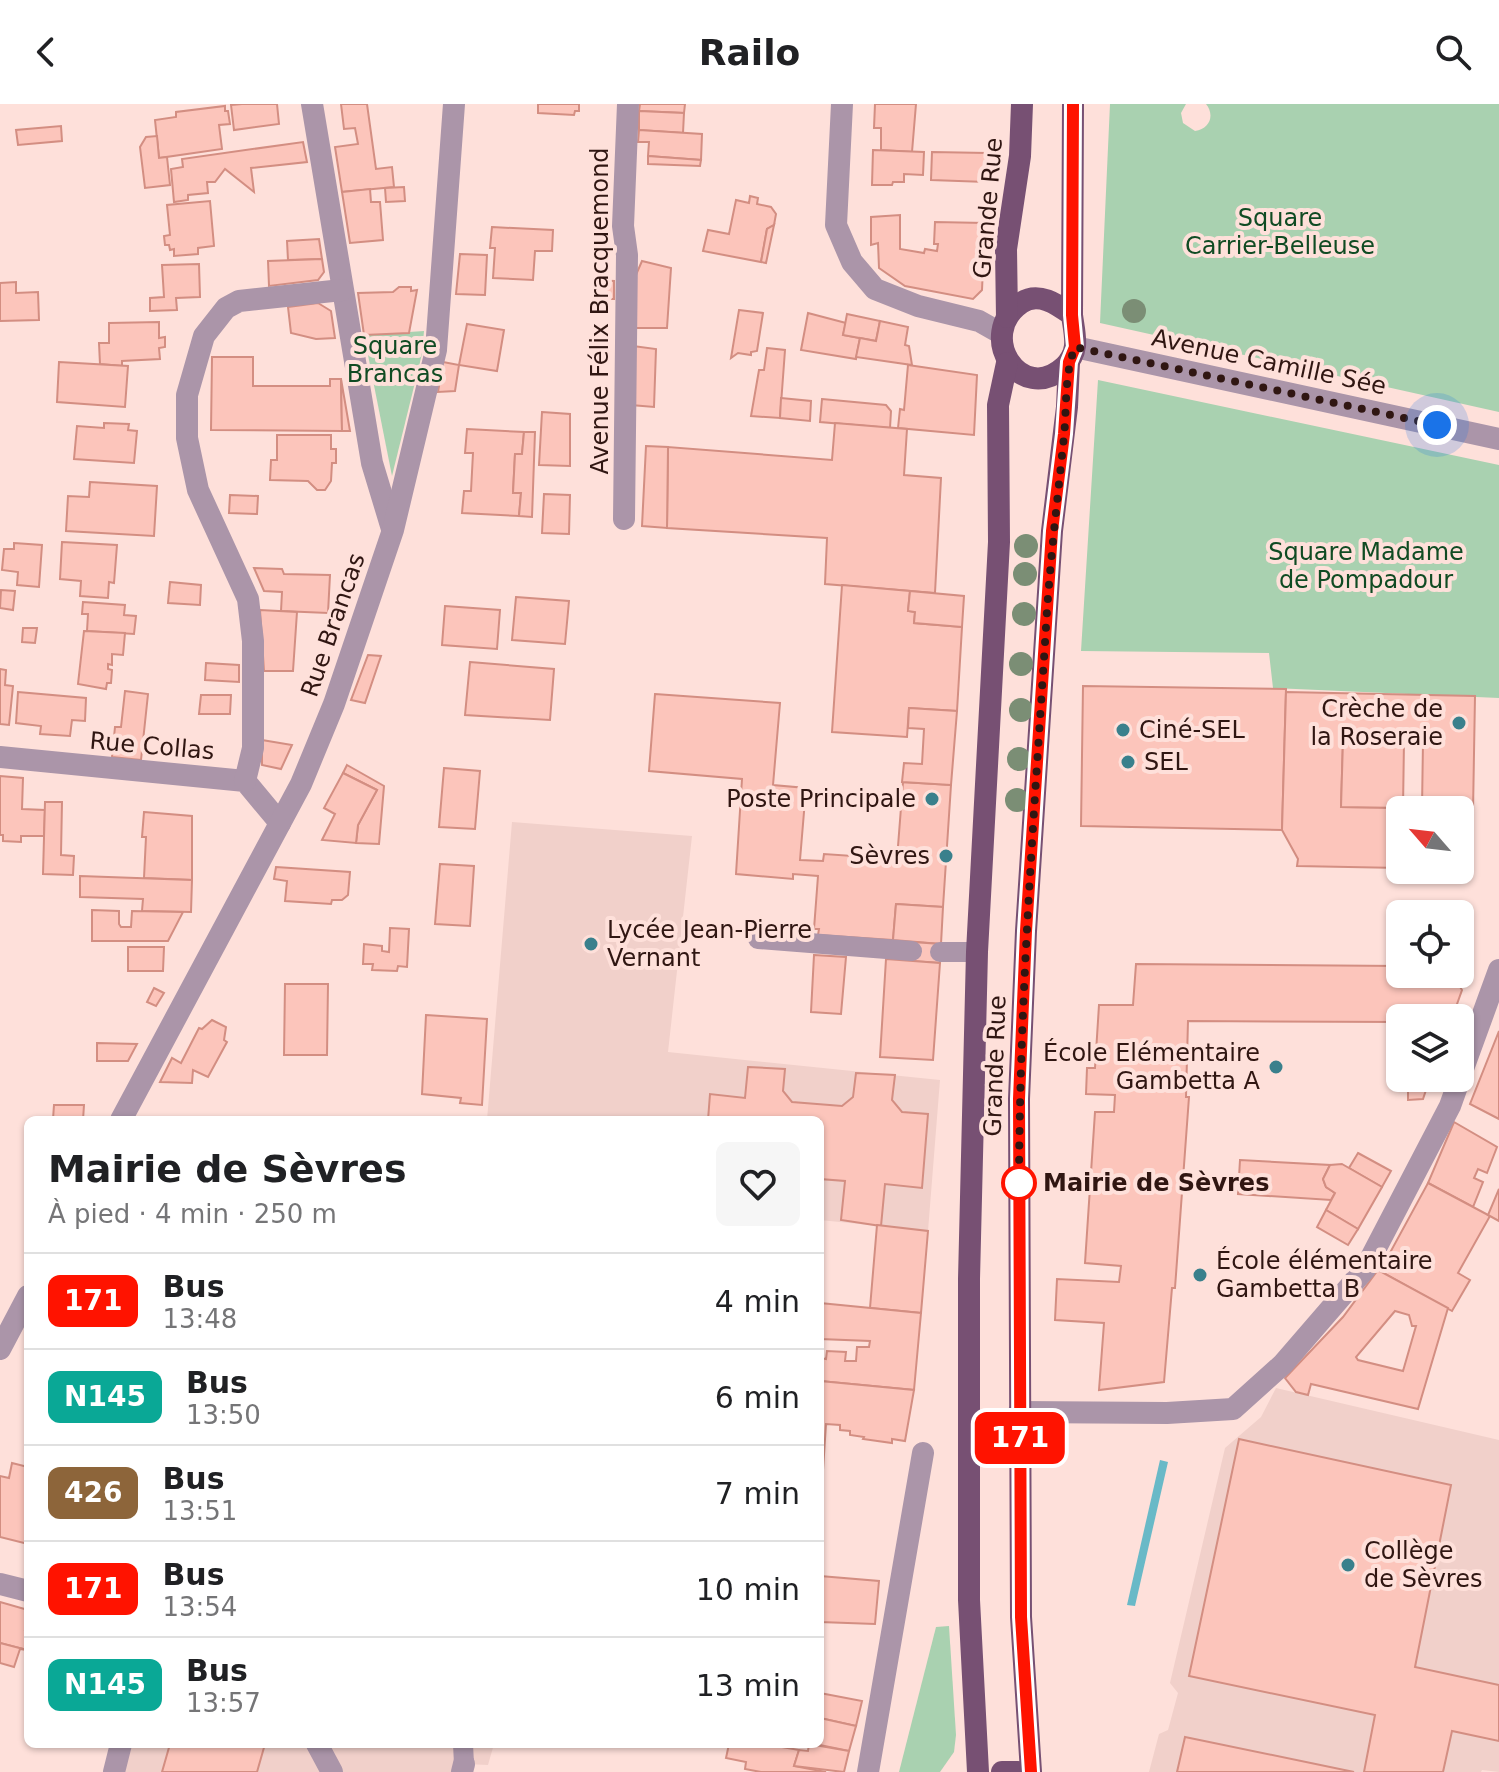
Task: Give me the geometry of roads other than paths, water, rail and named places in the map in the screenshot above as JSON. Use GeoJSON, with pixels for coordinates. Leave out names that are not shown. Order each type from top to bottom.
{"type":"FeatureCollection","features":[{"type":"Feature","properties":{"kind":"main road","name":"Grande Rue"},"geometry":{"type":"LineString","coordinates":[[1004,326],[1006,249],[1020,156],[1022,104]]}},
{"type":"Feature","properties":{"kind":"main road"},"geometry":{"type":"LineString","coordinates":[[1072,315],[1045,299],[1030,299],[1020,304],[1004,326],[1007,363],[1032,378],[1045,378],[1057,373],[1072,354],[1073,104]]}},
{"type":"Feature","properties":{"kind":"main road","name":"Grande Rue"},"geometry":{"type":"LineString","coordinates":[[1031,1772],[1021,1617],[1019,1099],[1024,963],[1052,531],[1072,354]]}},
{"type":"Feature","properties":{"kind":"main road","name":"Grande Rue"},"geometry":{"type":"LineString","coordinates":[[978,1772],[969,1600],[969,1279],[977,952],[999,542],[998,405],[1007,363]]}},
{"type":"Feature","properties":{"kind":"main road"},"geometry":{"type":"LineString","coordinates":[[1002,1772],[1018,1772]]}},
{"type":"Feature","properties":{"kind":"street"},"geometry":{"type":"LineString","coordinates":[[312,104],[372,463],[393,530]]}},
{"type":"Feature","properties":{"kind":"street","name":"Rue Brancas"},"geometry":{"type":"LineString","coordinates":[[123,1116],[301,784],[334,704],[393,530],[436,350],[454,104]]}},
{"type":"Feature","properties":{"kind":"street","name":"Avenue Félix Bracquemond"},"geometry":{"type":"LineString","coordinates":[[624,519],[627,255],[623,226],[628,104]]}},
{"type":"Feature","properties":{"kind":"street"},"geometry":{"type":"LineString","coordinates":[[842,104],[836,225],[852,262],[875,289],[918,306],[1004,326]]}},
{"type":"Feature","properties":{"kind":"street"},"geometry":{"type":"LineString","coordinates":[[245,781],[253,748],[253,641],[248,599],[198,490],[187,438],[187,395],[204,336],[226,308],[239,301],[342,290]]}},
{"type":"Feature","properties":{"kind":"street","name":"Avenue Camille Sée"},"geometry":{"type":"LineString","coordinates":[[1072,354],[1499,439]]}},
{"type":"Feature","properties":{"kind":"street","name":"Rue Collas"},"geometry":{"type":"LineString","coordinates":[[0,757],[245,781],[280,823]]}},
{"type":"Feature","properties":{"kind":"street"},"geometry":{"type":"LineString","coordinates":[[1474,1039],[1499,970]]}},
{"type":"Feature","properties":{"kind":"street"},"geometry":{"type":"LineString","coordinates":[[1019,1412],[1167,1413],[1233,1409],[1283,1364],[1365,1269],[1455,1092]]}},
{"type":"Feature","properties":{"kind":"street"},"geometry":{"type":"LineString","coordinates":[[0,1349],[24,1304]]}},
{"type":"Feature","properties":{"kind":"street"},"geometry":{"type":"LineString","coordinates":[[868,1772],[923,1453]]}},
{"type":"Feature","properties":{"kind":"street"},"geometry":{"type":"LineString","coordinates":[[0,1584],[24,1590]]}},
{"type":"Feature","properties":{"kind":"street"},"geometry":{"type":"LineString","coordinates":[[114,1772],[120,1748]]}},
{"type":"Feature","properties":{"kind":"street"},"geometry":{"type":"LineString","coordinates":[[319,1748],[332,1772]]}},
{"type":"Feature","properties":{"kind":"lane"},"geometry":{"type":"LineString","coordinates":[[758,939],[912,951]]}},
{"type":"Feature","properties":{"kind":"lane"},"geometry":{"type":"LineString","coordinates":[[940,952],[977,952]]}},
{"type":"Feature","properties":{"kind":"water"},"geometry":{"type":"Polygon","coordinates":[[[1160,1460],[1168,1462],[1135,1606],[1127,1605],[1160,1460]]]}},
{"type":"Feature","properties":{"kind":"place","name":"Crèche de la Roseraie"},"geometry":{"type":"Point","coordinates":[1459,723]}},
{"type":"Feature","properties":{"kind":"place","name":"Ciné-SEL"},"geometry":{"type":"Point","coordinates":[1123,730]}},
{"type":"Feature","properties":{"kind":"place","name":"SEL"},"geometry":{"type":"Point","coordinates":[1128,762]}},
{"type":"Feature","properties":{"kind":"place","name":"Poste Principale"},"geometry":{"type":"Point","coordinates":[932,799]}},
{"type":"Feature","properties":{"kind":"place","name":"Sèvres"},"geometry":{"type":"Point","coordinates":[946,856]}},
{"type":"Feature","properties":{"kind":"place","name":"Lycée Jean-Pierre Vernant"},"geometry":{"type":"Point","coordinates":[591,944]}},
{"type":"Feature","properties":{"kind":"place","name":"École Elémentaire Gambetta A"},"geometry":{"type":"Point","coordinates":[1276,1067]}},
{"type":"Feature","properties":{"kind":"place","name":"Mairie de Sèvres"},"geometry":{"type":"Point","coordinates":[1019,1183]}},
{"type":"Feature","properties":{"kind":"place","name":"École élémentaire Gambetta B"},"geometry":{"type":"Point","coordinates":[1200,1275]}},
{"type":"Feature","properties":{"kind":"place","name":"Collège de Sèvres"},"geometry":{"type":"Point","coordinates":[1348,1565]}},
{"type":"Feature","properties":{"kind":"park label","name":"Square Carrier-Belleuse"},"geometry":{"type":"Point","coordinates":[1280,232]}},
{"type":"Feature","properties":{"kind":"park label","name":"Square Brancas"},"geometry":{"type":"Point","coordinates":[395,360]}},
{"type":"Feature","properties":{"kind":"park label","name":"Square Madame de Pompadour"},"geometry":{"type":"Point","coordinates":[1366,566]}}]}
